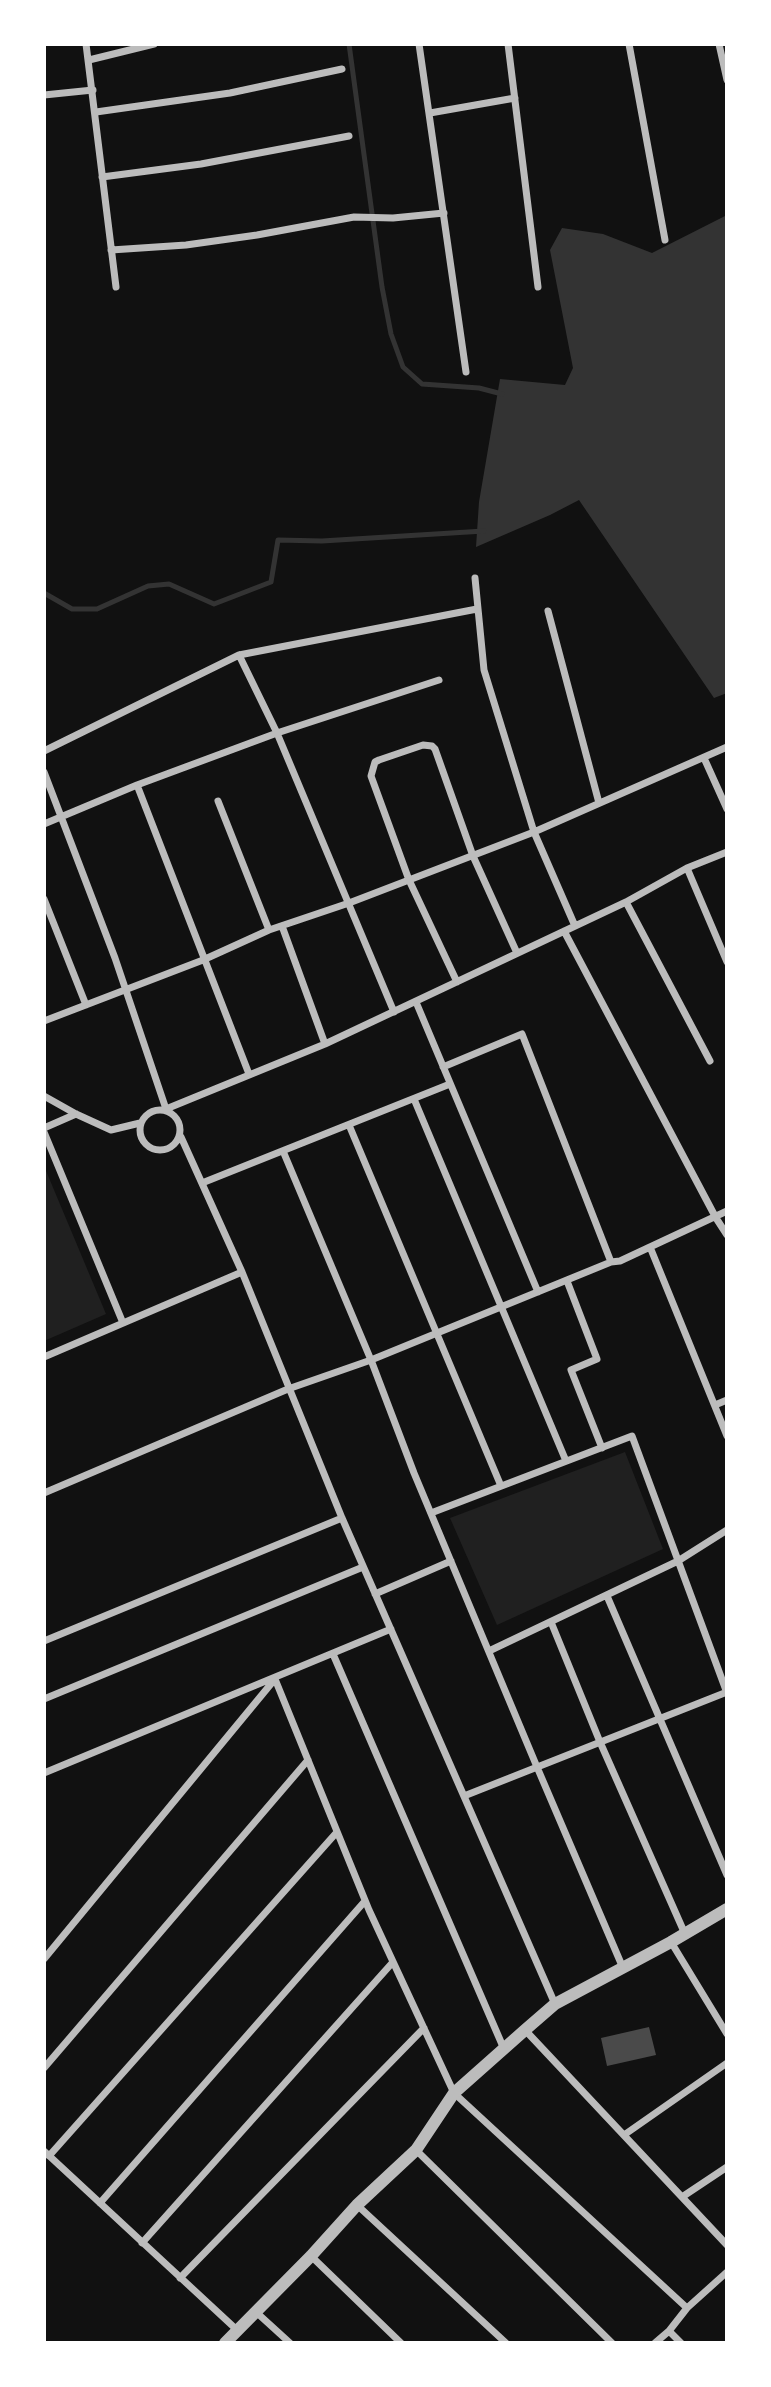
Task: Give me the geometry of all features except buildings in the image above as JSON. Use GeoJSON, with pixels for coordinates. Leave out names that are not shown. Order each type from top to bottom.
{"type":"FeatureCollection","features":[{"type":"Feature","properties":{"kind":"street"},"geometry":{"type":"LineString","coordinates":[[86,44],[116,287]]}},
{"type":"Feature","properties":{"kind":"street"},"geometry":{"type":"LineString","coordinates":[[89,60],[155,44]]}},
{"type":"Feature","properties":{"kind":"street"},"geometry":{"type":"LineString","coordinates":[[419,44],[466,372]]}},
{"type":"Feature","properties":{"kind":"street"},"geometry":{"type":"LineString","coordinates":[[508,44],[538,286]]}},
{"type":"Feature","properties":{"kind":"street"},"geometry":{"type":"LineString","coordinates":[[629,44],[665,240]]}},
{"type":"Feature","properties":{"kind":"street"},"geometry":{"type":"LineString","coordinates":[[719,44],[727,80]]}},
{"type":"Feature","properties":{"kind":"street"},"geometry":{"type":"LineString","coordinates":[[96,112],[230,93],[342,69]]}},
{"type":"Feature","properties":{"kind":"street"},"geometry":{"type":"LineString","coordinates":[[44,95],[93,90]]}},
{"type":"Feature","properties":{"kind":"street"},"geometry":{"type":"LineString","coordinates":[[430,113],[515,98]]}},
{"type":"Feature","properties":{"kind":"street"},"geometry":{"type":"LineString","coordinates":[[102,177],[201,164],[349,136]]}},
{"type":"Feature","properties":{"kind":"street"},"geometry":{"type":"LineString","coordinates":[[111,250],[198,243],[354,217],[393,218],[444,213]]}},
{"type":"Feature","properties":{"kind":"street"},"geometry":{"type":"LineString","coordinates":[[475,578],[484,670],[534,832],[575,926]]}},
{"type":"Feature","properties":{"kind":"street"},"geometry":{"type":"LineString","coordinates":[[44,751],[239,655],[477,609]]}},
{"type":"Feature","properties":{"kind":"street"},"geometry":{"type":"LineString","coordinates":[[548,611],[599,803]]}},
{"type":"Feature","properties":{"kind":"street"},"geometry":{"type":"LineString","coordinates":[[239,655],[277,733],[394,1012]]}},
{"type":"Feature","properties":{"kind":"street"},"geometry":{"type":"LineString","coordinates":[[44,824],[137,785],[277,733],[439,680]]}},
{"type":"Feature","properties":{"kind":"street"},"geometry":{"type":"LineString","coordinates":[[457,982],[409,880],[371,776],[375,762],[379,760],[423,745],[432,746],[472,856],[517,953]]}},
{"type":"Feature","properties":{"kind":"street"},"geometry":{"type":"LineString","coordinates":[[44,1021],[203,960],[269,930],[349,903],[534,832],[727,747]]}},
{"type":"Feature","properties":{"kind":"street"},"geometry":{"type":"LineString","coordinates":[[704,758],[727,809]]}},
{"type":"Feature","properties":{"kind":"street"},"geometry":{"type":"LineString","coordinates":[[44,772],[126,990],[166,1109],[179,1119],[181,1137],[242,1272],[342,1518],[555,2004]]}},
{"type":"Feature","properties":{"kind":"street"},"geometry":{"type":"LineString","coordinates":[[137,785],[249,1074]]}},
{"type":"Feature","properties":{"kind":"street"},"geometry":{"type":"LineString","coordinates":[[218,801],[269,930]]}},
{"type":"Feature","properties":{"kind":"street"},"geometry":{"type":"LineString","coordinates":[[44,1096],[111,1130],[139,1123],[150,1111],[166,1109],[325,1044],[626,902],[687,868],[727,852]]}},
{"type":"Feature","properties":{"kind":"street"},"geometry":{"type":"LineString","coordinates":[[687,868],[727,962]]}},
{"type":"Feature","properties":{"kind":"street"},"geometry":{"type":"LineString","coordinates":[[44,899],[86,1005]]}},
{"type":"Feature","properties":{"kind":"street"},"geometry":{"type":"LineString","coordinates":[[626,902],[710,1061]]}},
{"type":"Feature","properties":{"kind":"street"},"geometry":{"type":"LineString","coordinates":[[282,926],[325,1044]]}},
{"type":"Feature","properties":{"kind":"street"},"geometry":{"type":"LineString","coordinates":[[564,931],[727,1235]]}},
{"type":"Feature","properties":{"kind":"street"},"geometry":{"type":"LineString","coordinates":[[416,1002],[538,1292]]}},
{"type":"Feature","properties":{"kind":"street"},"geometry":{"type":"LineString","coordinates":[[443,1067],[522,1034],[611,1262]]}},
{"type":"Feature","properties":{"kind":"street"},"geometry":{"type":"LineString","coordinates":[[202,1183],[450,1084]]}},
{"type":"Feature","properties":{"kind":"street"},"geometry":{"type":"LineString","coordinates":[[414,1100],[566,1461]]}},
{"type":"Feature","properties":{"kind":"street"},"geometry":{"type":"LineString","coordinates":[[76,1114],[44,1130],[123,1323]]}},
{"type":"Feature","properties":{"kind":"street"},"geometry":{"type":"LineString","coordinates":[[139,1123],[141,1139],[154,1150],[170,1149],[181,1137]]}},
{"type":"Feature","properties":{"kind":"street"},"geometry":{"type":"LineString","coordinates":[[349,1125],[501,1486]]}},
{"type":"Feature","properties":{"kind":"street"},"geometry":{"type":"LineString","coordinates":[[283,1151],[371,1360],[451,1562],[623,1968]]}},
{"type":"Feature","properties":{"kind":"street"},"geometry":{"type":"LineString","coordinates":[[44,1493],[288,1390],[371,1360],[611,1262],[620,1261],[727,1211]]}},
{"type":"Feature","properties":{"kind":"street"},"geometry":{"type":"LineString","coordinates":[[650,1247],[727,1436]]}},
{"type":"Feature","properties":{"kind":"street"},"geometry":{"type":"LineString","coordinates":[[44,1357],[242,1272]]}},
{"type":"Feature","properties":{"kind":"street"},"geometry":{"type":"LineString","coordinates":[[567,1281],[597,1359],[571,1370],[602,1448]]}},
{"type":"Feature","properties":{"kind":"street"},"geometry":{"type":"LineString","coordinates":[[715,1405],[727,1400]]}},
{"type":"Feature","properties":{"kind":"street"},"geometry":{"type":"LineString","coordinates":[[431,1513],[632,1436],[727,1692],[464,1796]]}},
{"type":"Feature","properties":{"kind":"street"},"geometry":{"type":"LineString","coordinates":[[44,1641],[342,1518]]}},
{"type":"Feature","properties":{"kind":"street"},"geometry":{"type":"LineString","coordinates":[[489,1651],[678,1561],[727,1530]]}},
{"type":"Feature","properties":{"kind":"street"},"geometry":{"type":"LineString","coordinates":[[375,1594],[451,1562]]}},
{"type":"Feature","properties":{"kind":"street"},"geometry":{"type":"LineString","coordinates":[[44,1699],[363,1567]]}},
{"type":"Feature","properties":{"kind":"street"},"geometry":{"type":"LineString","coordinates":[[607,1596],[727,1875]]}},
{"type":"Feature","properties":{"kind":"street"},"geometry":{"type":"LineString","coordinates":[[551,1622],[600,1742],[685,1934]]}},
{"type":"Feature","properties":{"kind":"street"},"geometry":{"type":"LineString","coordinates":[[44,1773],[391,1629]]}},
{"type":"Feature","properties":{"kind":"street"},"geometry":{"type":"LineString","coordinates":[[332,1654],[503,2049]]}},
{"type":"Feature","properties":{"kind":"street"},"geometry":{"type":"LineString","coordinates":[[275,1679],[365,1901],[454,2093],[687,2308]]}},
{"type":"Feature","properties":{"kind":"street"},"geometry":{"type":"LineString","coordinates":[[44,1959],[275,1679]]}},
{"type":"Feature","properties":{"kind":"street"},"geometry":{"type":"LineString","coordinates":[[44,2068],[307,1760]]}},
{"type":"Feature","properties":{"kind":"street"},"geometry":{"type":"LineString","coordinates":[[237,2330],[46,2153],[337,1832]]}},
{"type":"Feature","properties":{"kind":"street"},"geometry":{"type":"LineString","coordinates":[[100,2203],[365,1901]]}},
{"type":"Feature","properties":{"kind":"street"},"geometry":{"type":"LineString","coordinates":[[225,2343],[357,2205],[416,2150],[454,2093],[555,2004],[727,1909]]}},
{"type":"Feature","properties":{"kind":"street"},"geometry":{"type":"LineString","coordinates":[[671,1942],[727,2034]]}},
{"type":"Feature","properties":{"kind":"street"},"geometry":{"type":"LineString","coordinates":[[142,2243],[393,1962]]}},
{"type":"Feature","properties":{"kind":"street"},"geometry":{"type":"LineString","coordinates":[[180,2278],[424,2028]]}},
{"type":"Feature","properties":{"kind":"street"},"geometry":{"type":"LineString","coordinates":[[525,2030],[727,2245]]}},
{"type":"Feature","properties":{"kind":"street"},"geometry":{"type":"LineString","coordinates":[[624,2135],[727,2063]]}},
{"type":"Feature","properties":{"kind":"street"},"geometry":{"type":"LineString","coordinates":[[416,2150],[612,2343]]}},
{"type":"Feature","properties":{"kind":"street"},"geometry":{"type":"LineString","coordinates":[[682,2197],[727,2167]]}},
{"type":"Feature","properties":{"kind":"street"},"geometry":{"type":"LineString","coordinates":[[357,2205],[506,2343]]}},
{"type":"Feature","properties":{"kind":"street"},"geometry":{"type":"LineString","coordinates":[[311,2256],[401,2343]]}},
{"type":"Feature","properties":{"kind":"street"},"geometry":{"type":"LineString","coordinates":[[655,2343],[670,2331],[687,2308],[727,2272]]}},
{"type":"Feature","properties":{"kind":"street"},"geometry":{"type":"LineString","coordinates":[[256,2312],[290,2343]]}},
{"type":"Feature","properties":{"kind":"street"},"geometry":{"type":"LineString","coordinates":[[670,2331],[681,2343]]}},
{"type":"Feature","properties":{"kind":"shaded area"},"geometry":{"type":"Polygon","coordinates":[[[727,215],[727,693],[714,698],[579,500],[476,547],[479,502],[500,379],[565,385],[573,368],[550,250],[562,228],[603,234],[652,253],[727,215]]]}},
{"type":"Feature","properties":{"kind":"shaded area"},"geometry":{"type":"Polygon","coordinates":[[[44,1166],[106,1314],[44,1341],[44,1166]]]}},
{"type":"Feature","properties":{"kind":"shaded area"},"geometry":{"type":"Polygon","coordinates":[[[625,1452],[663,1549],[497,1625],[450,1518],[625,1452]]]}},
{"type":"Feature","properties":{"kind":"waterway"},"geometry":{"type":"LineString","coordinates":[[349,44],[382,287],[391,334],[403,367],[422,384],[479,388],[502,394]]}},
{"type":"Feature","properties":{"kind":"waterway"},"geometry":{"type":"LineString","coordinates":[[44,593],[72,609],[97,609],[148,586],[169,584],[214,604],[271,582],[278,540],[322,541],[484,531]]}}]}
